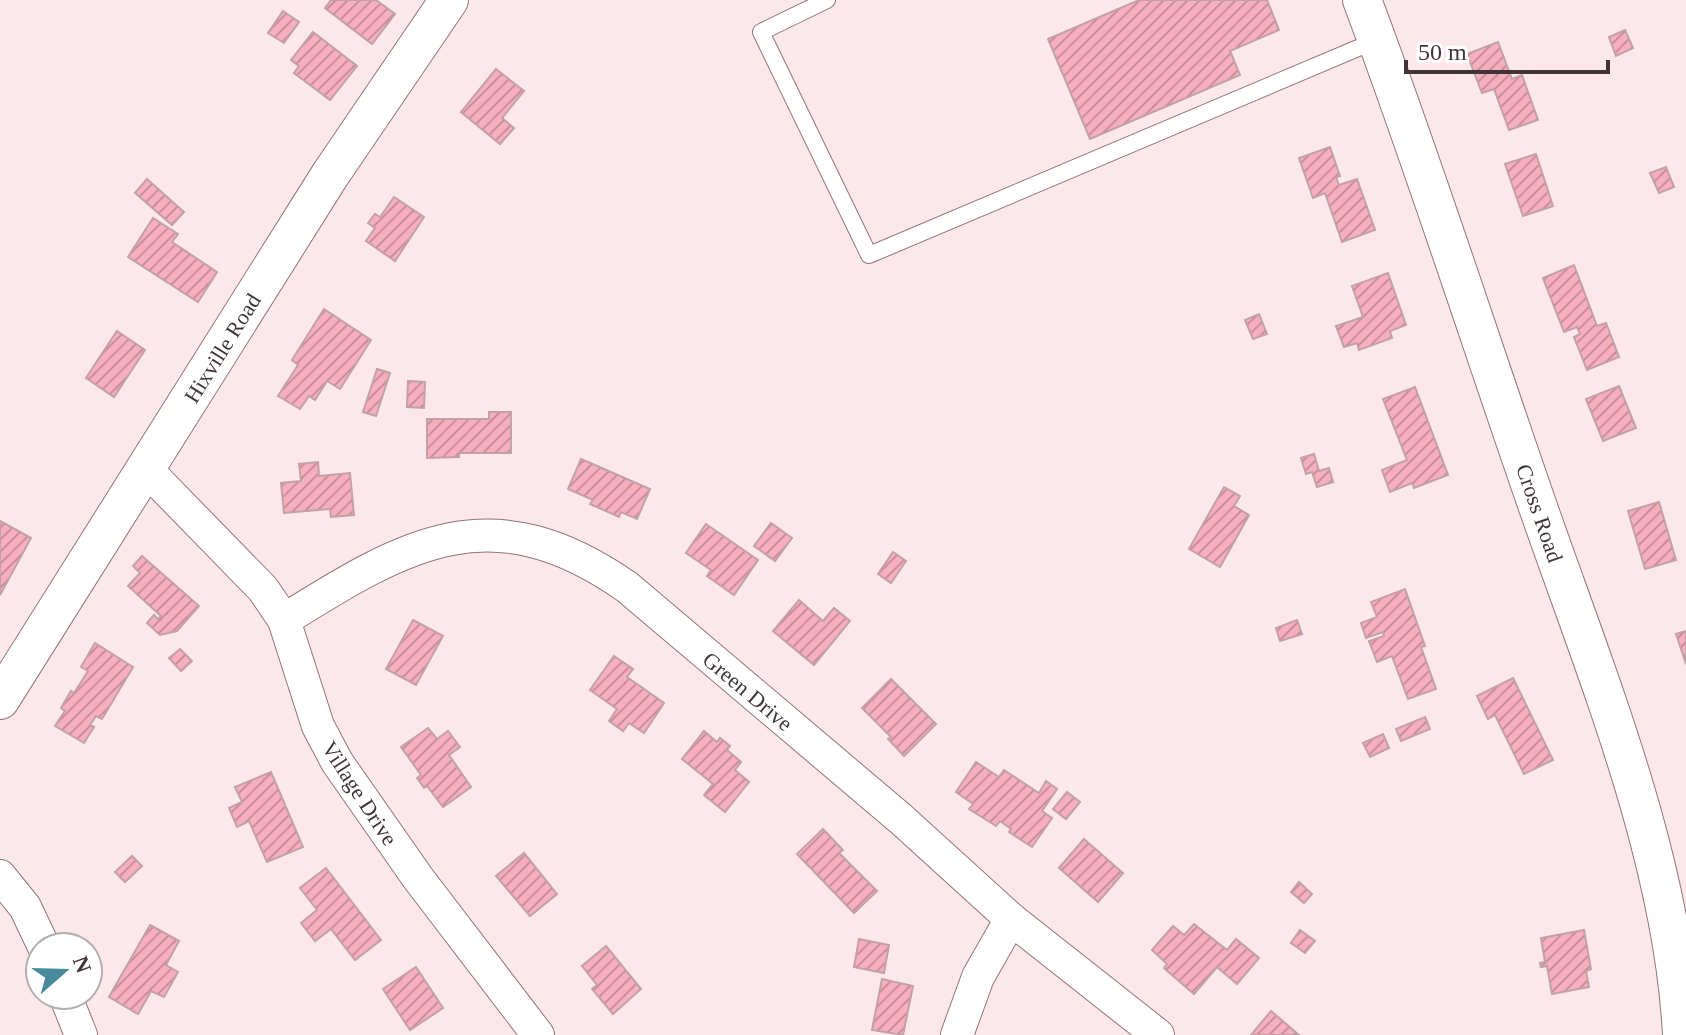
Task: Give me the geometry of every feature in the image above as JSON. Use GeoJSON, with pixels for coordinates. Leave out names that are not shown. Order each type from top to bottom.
{"type":"FeatureCollection","features":[{"type":"Feature","properties":{"kind":"street","name":"Hixville Road"},"geometry":{"type":"LineString","coordinates":[[0,700],[330,175],[449,0]]}},
{"type":"Feature","properties":{"kind":"street","name":"Cross Road"},"geometry":{"type":"LineString","coordinates":[[1362,0],[1605,701],[1651,844],[1680,992],[1682,1035]]}},
{"type":"Feature","properties":{"kind":"street","name":"Village Drive"},"geometry":{"type":"LineString","coordinates":[[145,468],[263,589],[284,620],[318,726],[337,762],[418,878],[538,1035]]}},
{"type":"Feature","properties":{"kind":"street","name":"Green Drive"},"geometry":{"type":"LineString","coordinates":[[284,620],[379,563],[431,543],[481,535],[529,539],[555,546],[602,570],[627,587],[901,819],[1011,919],[1158,1035]]}},
{"type":"Feature","properties":{"kind":"street"},"geometry":{"type":"LineString","coordinates":[[0,876],[25,907],[36,931]]}},
{"type":"Feature","properties":{"kind":"street"},"geometry":{"type":"LineString","coordinates":[[957,1035],[978,977],[1011,919]]}},
{"type":"Feature","properties":{"kind":"street"},"geometry":{"type":"LineString","coordinates":[[71,1011],[81,1035]]}},
{"type":"Feature","properties":{"kind":"lane"},"geometry":{"type":"LineString","coordinates":[[827,0],[761,32],[869,255],[1377,40]]}},
{"type":"Feature","properties":{"kind":"building"},"geometry":{"type":"Polygon","coordinates":[[[331,0],[376,0],[395,14],[372,44],[325,8],[331,0]]]}},
{"type":"Feature","properties":{"kind":"building"},"geometry":{"type":"Polygon","coordinates":[[[1139,0],[1267,0],[1279,30],[1230,51],[1240,75],[1090,139],[1048,39],[1139,0]]]}},
{"type":"Feature","properties":{"kind":"building"},"geometry":{"type":"Polygon","coordinates":[[[283,11],[299,22],[284,43],[268,33],[283,11]]]}},
{"type":"Feature","properties":{"kind":"building"},"geometry":{"type":"Polygon","coordinates":[[[1625,30],[1633,48],[1616,56],[1609,37],[1625,30]]]}},
{"type":"Feature","properties":{"kind":"building"},"geometry":{"type":"Polygon","coordinates":[[[313,32],[357,66],[330,100],[294,73],[299,66],[291,60],[313,32]]]}},
{"type":"Feature","properties":{"kind":"building"},"geometry":{"type":"Polygon","coordinates":[[[1498,42],[1512,79],[1522,75],[1538,120],[1509,130],[1494,89],[1482,93],[1467,54],[1498,42]]]}},
{"type":"Feature","properties":{"kind":"building"},"geometry":{"type":"Polygon","coordinates":[[[496,69],[524,91],[502,118],[514,128],[500,144],[461,112],[496,69]]]}},
{"type":"Feature","properties":{"kind":"building"},"geometry":{"type":"Polygon","coordinates":[[[1330,147],[1340,176],[1336,177],[1339,185],[1357,179],[1375,230],[1342,242],[1325,193],[1313,198],[1299,158],[1330,147]]]}},
{"type":"Feature","properties":{"kind":"building"},"geometry":{"type":"Polygon","coordinates":[[[1536,154],[1553,206],[1523,216],[1505,164],[1536,154]]]}},
{"type":"Feature","properties":{"kind":"building"},"geometry":{"type":"Polygon","coordinates":[[[1666,167],[1674,187],[1659,193],[1650,173],[1666,167]]]}},
{"type":"Feature","properties":{"kind":"building"},"geometry":{"type":"Polygon","coordinates":[[[147,179],[184,212],[172,225],[135,193],[147,179]]]}},
{"type":"Feature","properties":{"kind":"building"},"geometry":{"type":"Polygon","coordinates":[[[394,197],[424,217],[395,261],[366,241],[375,228],[368,223],[375,214],[380,217],[394,197]]]}},
{"type":"Feature","properties":{"kind":"building"},"geometry":{"type":"Polygon","coordinates":[[[153,218],[178,234],[172,242],[217,272],[198,302],[128,257],[153,218]]]}},
{"type":"Feature","properties":{"kind":"building"},"geometry":{"type":"Polygon","coordinates":[[[1574,265],[1597,326],[1606,323],[1619,357],[1587,370],[1574,337],[1580,334],[1577,327],[1564,332],[1543,278],[1574,265]]]}},
{"type":"Feature","properties":{"kind":"building"},"geometry":{"type":"Polygon","coordinates":[[[1388,273],[1406,325],[1390,331],[1392,338],[1359,350],[1357,343],[1344,347],[1336,326],[1363,317],[1352,286],[1388,273]]]}},
{"type":"Feature","properties":{"kind":"building"},"geometry":{"type":"Polygon","coordinates":[[[324,309],[371,340],[340,389],[327,381],[315,400],[309,396],[300,409],[278,396],[298,365],[292,360],[324,309]]]}},
{"type":"Feature","properties":{"kind":"building"},"geometry":{"type":"Polygon","coordinates":[[[1259,314],[1267,334],[1253,339],[1245,320],[1259,314]]]}},
{"type":"Feature","properties":{"kind":"building"},"geometry":{"type":"Polygon","coordinates":[[[117,331],[145,350],[114,397],[86,378],[117,331]]]}},
{"type":"Feature","properties":{"kind":"building"},"geometry":{"type":"Polygon","coordinates":[[[377,369],[390,373],[376,416],[363,412],[377,369]]]}},
{"type":"Feature","properties":{"kind":"building"},"geometry":{"type":"Polygon","coordinates":[[[408,381],[425,382],[424,408],[407,407],[408,381]]]}},
{"type":"Feature","properties":{"kind":"building"},"geometry":{"type":"Polygon","coordinates":[[[1619,386],[1636,428],[1603,441],[1586,399],[1619,386]]]}},
{"type":"Feature","properties":{"kind":"building"},"geometry":{"type":"Polygon","coordinates":[[[1415,387],[1448,475],[1414,488],[1412,483],[1390,492],[1382,470],[1407,460],[1383,399],[1415,387]]]}},
{"type":"Feature","properties":{"kind":"building"},"geometry":{"type":"Polygon","coordinates":[[[489,412],[511,412],[511,453],[459,453],[459,457],[427,458],[427,419],[489,419],[489,412]]]}},
{"type":"Feature","properties":{"kind":"building"},"geometry":{"type":"Polygon","coordinates":[[[1314,454],[1319,471],[1329,468],[1333,482],[1317,487],[1312,472],[1306,474],[1301,458],[1314,454]]]}},
{"type":"Feature","properties":{"kind":"building"},"geometry":{"type":"Polygon","coordinates":[[[581,459],[650,489],[637,519],[621,512],[619,517],[590,504],[593,500],[568,489],[581,459]]]}},
{"type":"Feature","properties":{"kind":"building"},"geometry":{"type":"Polygon","coordinates":[[[318,462],[319,476],[350,473],[354,515],[331,517],[330,509],[284,513],[281,483],[301,481],[299,464],[318,462]]]}},
{"type":"Feature","properties":{"kind":"building"},"geometry":{"type":"Polygon","coordinates":[[[1224,487],[1240,496],[1234,506],[1249,515],[1220,567],[1189,549],[1224,487]]]}},
{"type":"Feature","properties":{"kind":"building"},"geometry":{"type":"Polygon","coordinates":[[[1659,502],[1676,560],[1645,569],[1628,511],[1659,502]]]}},
{"type":"Feature","properties":{"kind":"building"},"geometry":{"type":"Polygon","coordinates":[[[0,521],[31,538],[0,595],[0,521]]]}},
{"type":"Feature","properties":{"kind":"building"},"geometry":{"type":"Polygon","coordinates":[[[771,523],[792,538],[775,561],[754,546],[771,523]]]}},
{"type":"Feature","properties":{"kind":"building"},"geometry":{"type":"Polygon","coordinates":[[[706,524],[758,560],[734,595],[707,576],[711,570],[686,553],[706,524]]]}},
{"type":"Feature","properties":{"kind":"building"},"geometry":{"type":"Polygon","coordinates":[[[893,552],[906,561],[891,583],[878,574],[893,552]]]}},
{"type":"Feature","properties":{"kind":"building"},"geometry":{"type":"Polygon","coordinates":[[[142,556],[199,606],[177,631],[160,635],[147,623],[154,615],[158,619],[161,616],[128,586],[140,573],[133,566],[142,556]]]}},
{"type":"Feature","properties":{"kind":"building"},"geometry":{"type":"Polygon","coordinates":[[[1405,589],[1436,689],[1408,699],[1392,656],[1377,662],[1369,641],[1384,636],[1383,632],[1366,638],[1361,623],[1377,617],[1371,602],[1405,589]]]}},
{"type":"Feature","properties":{"kind":"building"},"geometry":{"type":"Polygon","coordinates":[[[799,600],[823,621],[834,608],[850,621],[814,665],[773,631],[799,600]]]}},
{"type":"Feature","properties":{"kind":"building"},"geometry":{"type":"Polygon","coordinates":[[[413,620],[443,636],[416,685],[386,669],[413,620]]]}},
{"type":"Feature","properties":{"kind":"building"},"geometry":{"type":"Polygon","coordinates":[[[1297,620],[1302,634],[1280,641],[1276,628],[1297,620]]]}},
{"type":"Feature","properties":{"kind":"building"},"geometry":{"type":"Polygon","coordinates":[[[1686,631],[1686,664],[1676,634],[1686,631]]]}},
{"type":"Feature","properties":{"kind":"building"},"geometry":{"type":"Polygon","coordinates":[[[95,643],[133,667],[102,719],[96,716],[90,725],[94,727],[84,743],[55,726],[65,711],[61,708],[71,691],[74,693],[88,671],[81,667],[95,643]]]}},
{"type":"Feature","properties":{"kind":"building"},"geometry":{"type":"Polygon","coordinates":[[[180,649],[192,661],[181,671],[169,658],[180,649]]]}},
{"type":"Feature","properties":{"kind":"building"},"geometry":{"type":"Polygon","coordinates":[[[614,656],[633,669],[627,677],[664,703],[644,733],[629,723],[623,731],[609,721],[617,709],[590,690],[614,656]]]}},
{"type":"Feature","properties":{"kind":"building"},"geometry":{"type":"Polygon","coordinates":[[[1513,678],[1553,760],[1524,774],[1495,715],[1488,719],[1477,696],[1513,678]]]}},
{"type":"Feature","properties":{"kind":"building"},"geometry":{"type":"Polygon","coordinates":[[[891,679],[936,724],[904,756],[888,739],[891,737],[862,708],[891,679]]]}},
{"type":"Feature","properties":{"kind":"building"},"geometry":{"type":"Polygon","coordinates":[[[1425,717],[1430,729],[1401,741],[1396,729],[1425,717]]]}},
{"type":"Feature","properties":{"kind":"building"},"geometry":{"type":"Polygon","coordinates":[[[428,728],[437,739],[448,731],[460,747],[449,755],[471,787],[443,807],[417,778],[421,775],[401,747],[428,728]]]}},
{"type":"Feature","properties":{"kind":"building"},"geometry":{"type":"Polygon","coordinates":[[[704,731],[717,742],[720,738],[730,746],[727,750],[741,762],[735,770],[749,782],[725,812],[704,795],[713,784],[682,759],[704,731]]]}},
{"type":"Feature","properties":{"kind":"building"},"geometry":{"type":"Polygon","coordinates":[[[1383,734],[1389,748],[1370,757],[1363,743],[1383,734]]]}},
{"type":"Feature","properties":{"kind":"building"},"geometry":{"type":"Polygon","coordinates":[[[976,762],[999,777],[1004,770],[1039,793],[1046,781],[1057,789],[1042,811],[1052,818],[1032,847],[1009,832],[1011,829],[1000,821],[996,826],[969,809],[973,804],[956,792],[976,762]]]}},
{"type":"Feature","properties":{"kind":"building"},"geometry":{"type":"Polygon","coordinates":[[[271,772],[303,847],[267,862],[249,821],[237,827],[229,808],[242,802],[235,787],[271,772]]]}},
{"type":"Feature","properties":{"kind":"building"},"geometry":{"type":"Polygon","coordinates":[[[1067,792],[1080,802],[1066,819],[1053,809],[1067,792]]]}},
{"type":"Feature","properties":{"kind":"building"},"geometry":{"type":"Polygon","coordinates":[[[823,829],[843,850],[839,853],[877,891],[854,913],[797,854],[823,829]]]}},
{"type":"Feature","properties":{"kind":"building"},"geometry":{"type":"Polygon","coordinates":[[[1084,839],[1123,873],[1098,902],[1059,868],[1084,839]]]}},
{"type":"Feature","properties":{"kind":"building"},"geometry":{"type":"Polygon","coordinates":[[[524,853],[557,894],[530,916],[496,876],[524,853]]]}},
{"type":"Feature","properties":{"kind":"building"},"geometry":{"type":"Polygon","coordinates":[[[132,856],[142,866],[125,882],[115,872],[132,856]]]}},
{"type":"Feature","properties":{"kind":"building"},"geometry":{"type":"Polygon","coordinates":[[[326,868],[381,940],[355,960],[331,929],[315,941],[301,923],[317,910],[300,888],[326,868]]]}},
{"type":"Feature","properties":{"kind":"building"},"geometry":{"type":"Polygon","coordinates":[[[1299,882],[1312,894],[1304,903],[1291,892],[1299,882]]]}},
{"type":"Feature","properties":{"kind":"building"},"geometry":{"type":"Polygon","coordinates":[[[1194,924],[1227,950],[1236,939],[1259,958],[1237,984],[1217,967],[1194,994],[1164,968],[1167,964],[1152,950],[1173,926],[1184,935],[1194,924]]]}},
{"type":"Feature","properties":{"kind":"building"},"geometry":{"type":"Polygon","coordinates":[[[150,925],[179,941],[166,965],[178,972],[164,997],[151,991],[138,1014],[109,997],[150,925]]]}},
{"type":"Feature","properties":{"kind":"building"},"geometry":{"type":"Polygon","coordinates":[[[1300,930],[1315,941],[1305,953],[1291,943],[1300,930]]]}},
{"type":"Feature","properties":{"kind":"building"},"geometry":{"type":"Polygon","coordinates":[[[1584,930],[1591,969],[1586,971],[1589,987],[1552,994],[1547,966],[1541,967],[1540,963],[1545,962],[1541,938],[1584,930]]]}},
{"type":"Feature","properties":{"kind":"building"},"geometry":{"type":"Polygon","coordinates":[[[859,939],[889,945],[884,973],[854,967],[859,939]]]}},
{"type":"Feature","properties":{"kind":"building"},"geometry":{"type":"Polygon","coordinates":[[[606,946],[641,989],[613,1014],[592,989],[597,985],[582,966],[606,946]]]}},
{"type":"Feature","properties":{"kind":"building"},"geometry":{"type":"Polygon","coordinates":[[[416,967],[443,1008],[410,1030],[383,989],[416,967]]]}},
{"type":"Feature","properties":{"kind":"building"},"geometry":{"type":"Polygon","coordinates":[[[882,979],[913,986],[903,1035],[872,1030],[882,979]]]}},
{"type":"Feature","properties":{"kind":"building"},"geometry":{"type":"Polygon","coordinates":[[[1271,1011],[1299,1035],[1251,1035],[1271,1011]]]}}]}
